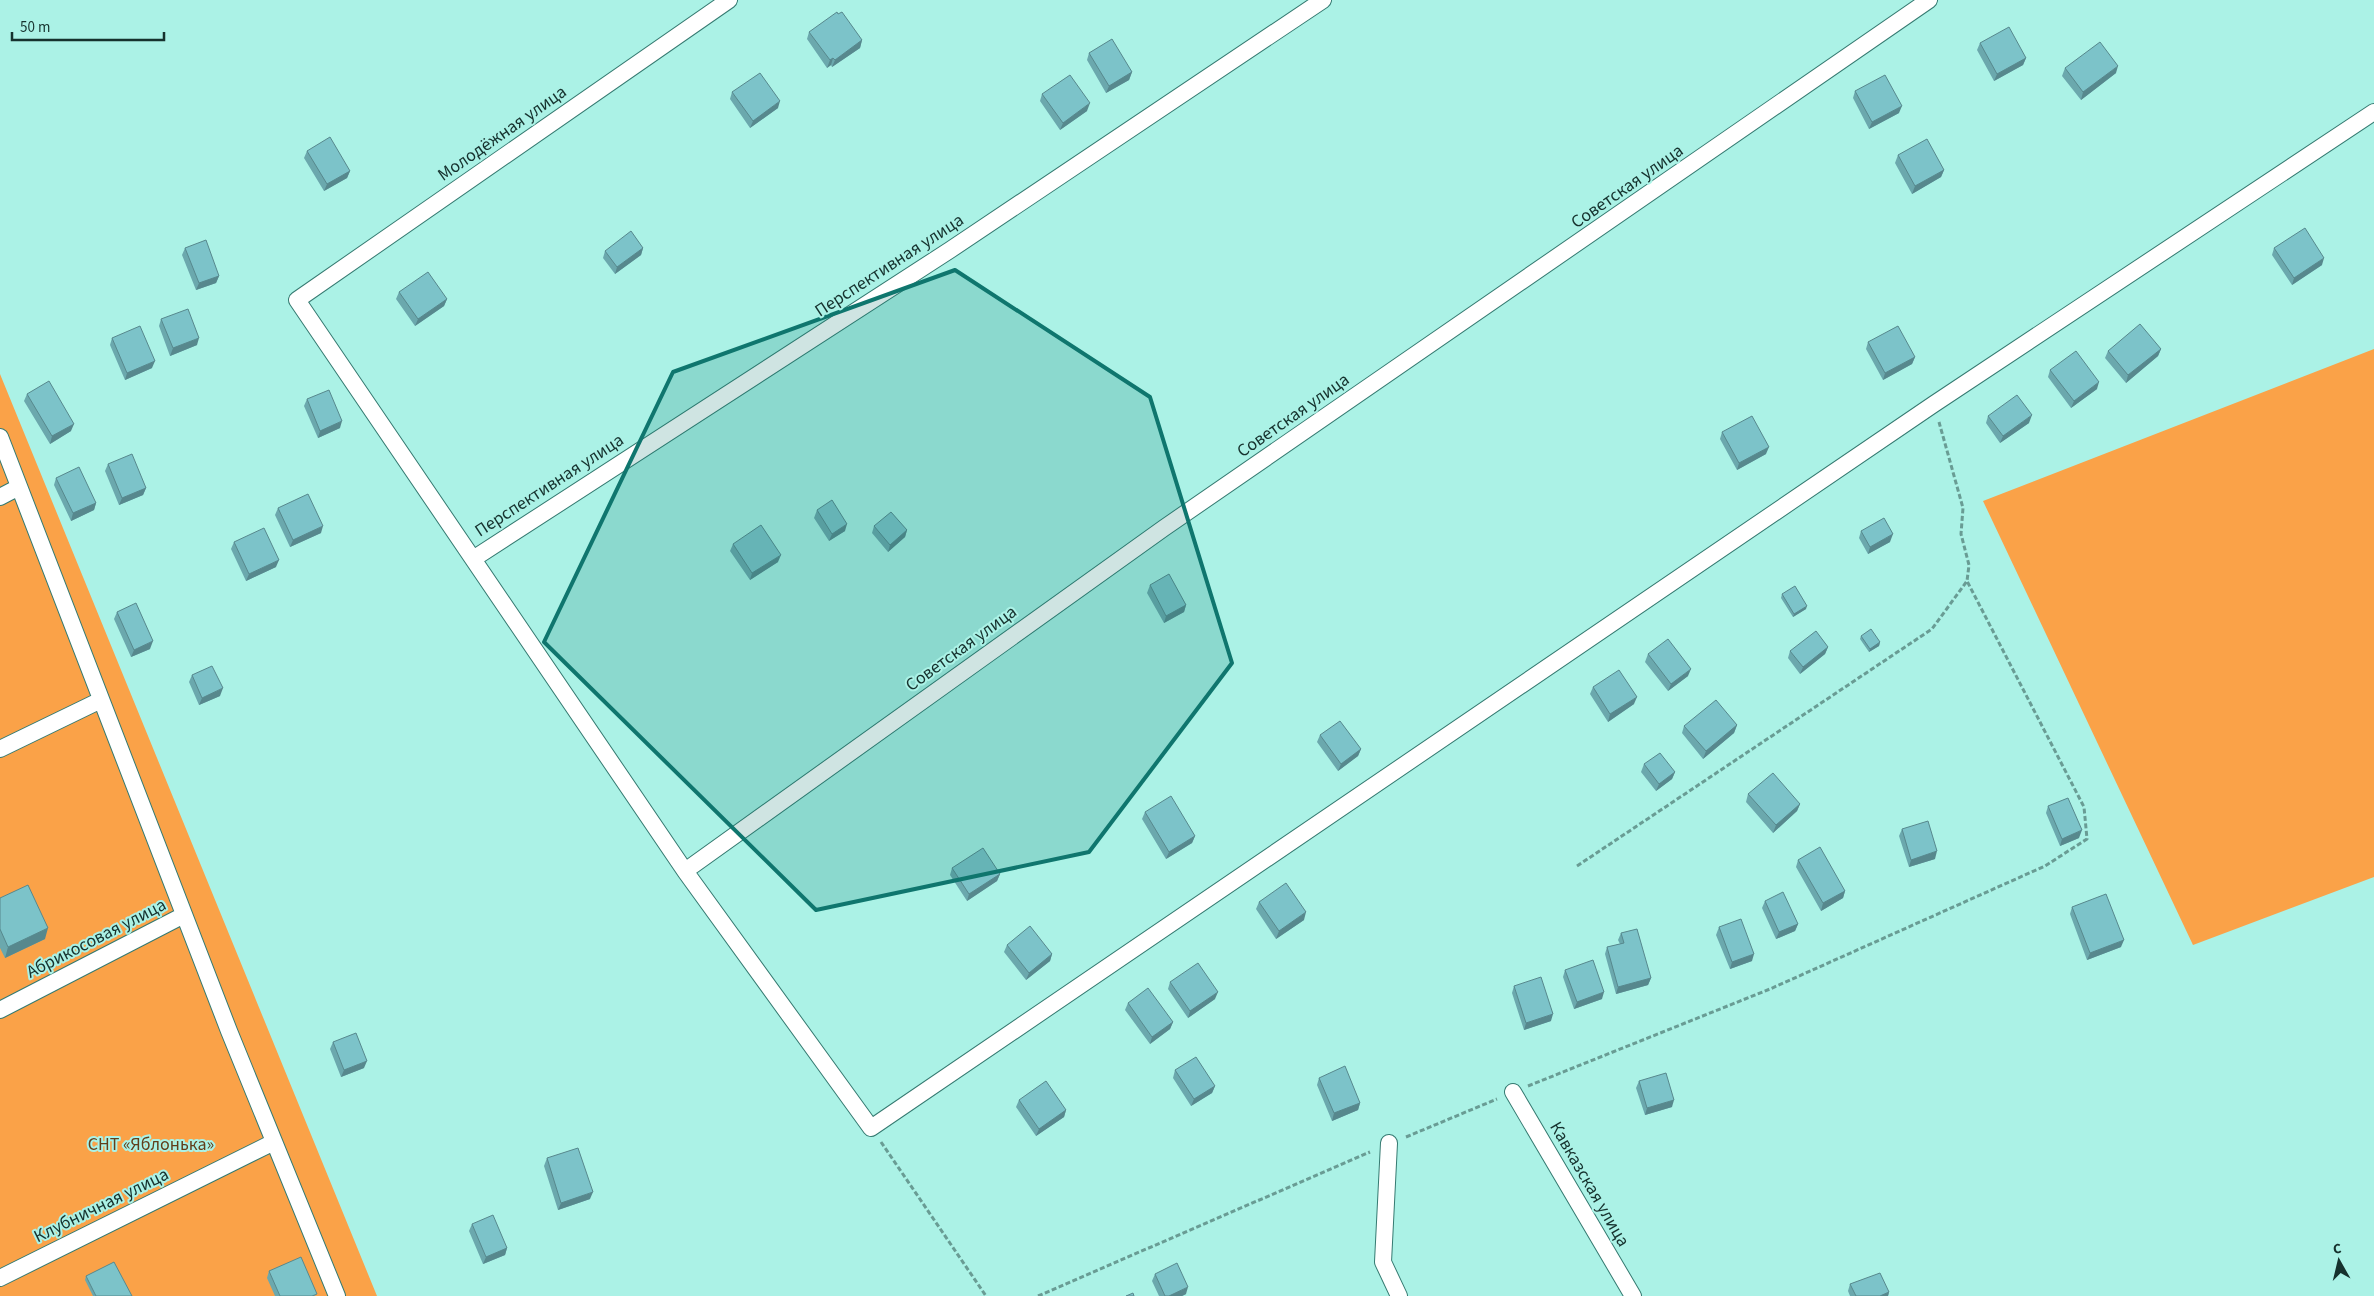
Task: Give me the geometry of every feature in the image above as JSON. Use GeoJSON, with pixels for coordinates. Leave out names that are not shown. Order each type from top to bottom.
{"type":"FeatureCollection","features":[{"type":"Feature","properties":{"kind":"street","name":"Молодёжная улица"},"geometry":{"type":"LineString","coordinates":[[473,559],[297,300],[729,0]]}},
{"type":"Feature","properties":{"kind":"street","name":"Перспективная улица"},"geometry":{"type":"LineString","coordinates":[[473,559],[950,250],[1323,0]]}},
{"type":"Feature","properties":{"kind":"street","name":"Советская улица"},"geometry":{"type":"LineString","coordinates":[[685,871],[1164,528],[1929,0]]}},
{"type":"Feature","properties":{"kind":"street"},"geometry":{"type":"LineString","coordinates":[[473,559],[685,871],[871,1128],[1934,404],[2374,112]]}},
{"type":"Feature","properties":{"kind":"street"},"geometry":{"type":"LineString","coordinates":[[0,437],[184,915],[337,1296]]}},
{"type":"Feature","properties":{"kind":"street"},"geometry":{"type":"LineString","coordinates":[[0,497],[19,487]]}},
{"type":"Feature","properties":{"kind":"street"},"geometry":{"type":"LineString","coordinates":[[0,748],[101,700]]}},
{"type":"Feature","properties":{"kind":"street","name":"Абрикосовая улица"},"geometry":{"type":"LineString","coordinates":[[0,1010],[184,915]]}},
{"type":"Feature","properties":{"kind":"street","name":"Кавказская улица"},"geometry":{"type":"LineString","coordinates":[[1513,1092],[1633,1296]]}},
{"type":"Feature","properties":{"kind":"street","name":"Клубничная улица"},"geometry":{"type":"LineString","coordinates":[[0,1278],[274,1142]]}},
{"type":"Feature","properties":{"kind":"street"},"geometry":{"type":"LineString","coordinates":[[1389,1143],[1383,1262],[1399,1296]]}},
{"type":"Feature","properties":{"kind":"path"},"geometry":{"type":"LineString","coordinates":[[1577,866],[1932,629],[1967,581],[1969,565],[1961,534],[1963,508],[1934,404]]}},
{"type":"Feature","properties":{"kind":"path"},"geometry":{"type":"LineString","coordinates":[[1038,1296],[1389,1143],[1770,989],[2044,866],[2087,839],[2084,807],[1967,581]]}},
{"type":"Feature","properties":{"kind":"path"},"geometry":{"type":"LineString","coordinates":[[871,1128],[986,1296]]}},
{"type":"Feature","properties":{"kind":"highlighted area"},"geometry":{"type":"Polygon","coordinates":[[[955,270],[1150,397],[1232,663],[1089,852],[816,910],[544,642],[673,372],[955,270]]]}},
{"type":"Feature","properties":{"kind":"green space"},"geometry":{"type":"Polygon","coordinates":[[[2374,349],[2374,877],[2193,945],[1983,501],[2374,349]]]}},
{"type":"Feature","properties":{"kind":"green space","name":"СНТ «Яблонька»"},"geometry":{"type":"Polygon","coordinates":[[[0,374],[377,1296],[0,1296],[0,374]]]}},
{"type":"Feature","properties":{"kind":"building"},"geometry":{"type":"Polygon","coordinates":[[[837,12],[838,14],[842,12],[862,40],[835,60],[833,58],[830,60],[809,32],[837,12]]]}},
{"type":"Feature","properties":{"kind":"building"},"geometry":{"type":"Polygon","coordinates":[[[2009,27],[2026,58],[1997,74],[1980,43],[2009,27]]]}},
{"type":"Feature","properties":{"kind":"building"},"geometry":{"type":"Polygon","coordinates":[[[1112,39],[1132,72],[1109,86],[1089,53],[1112,39]]]}},
{"type":"Feature","properties":{"kind":"building"},"geometry":{"type":"Polygon","coordinates":[[[2100,42],[2118,66],[2083,92],[2065,68],[2100,42]]]}},
{"type":"Feature","properties":{"kind":"building"},"geometry":{"type":"Polygon","coordinates":[[[760,73],[780,101],[753,121],[732,92],[760,73]]]}},
{"type":"Feature","properties":{"kind":"building"},"geometry":{"type":"Polygon","coordinates":[[[1070,75],[1090,103],[1063,123],[1042,94],[1070,75]]]}},
{"type":"Feature","properties":{"kind":"building"},"geometry":{"type":"Polygon","coordinates":[[[1885,75],[1902,106],[1872,122],[1855,91],[1885,75]]]}},
{"type":"Feature","properties":{"kind":"building"},"geometry":{"type":"Polygon","coordinates":[[[330,137],[350,171],[327,184],[307,151],[330,137]]]}},
{"type":"Feature","properties":{"kind":"building"},"geometry":{"type":"Polygon","coordinates":[[[1927,139],[1944,170],[1915,186],[1898,155],[1927,139]]]}},
{"type":"Feature","properties":{"kind":"building"},"geometry":{"type":"Polygon","coordinates":[[[2305,228],[2324,258],[2294,278],[2274,248],[2305,228]]]}},
{"type":"Feature","properties":{"kind":"building"},"geometry":{"type":"Polygon","coordinates":[[[631,231],[643,248],[617,267],[605,251],[631,231]]]}},
{"type":"Feature","properties":{"kind":"building"},"geometry":{"type":"Polygon","coordinates":[[[206,240],[219,276],[199,283],[185,248],[206,240]]]}},
{"type":"Feature","properties":{"kind":"building"},"geometry":{"type":"Polygon","coordinates":[[[428,272],[447,299],[418,319],[399,292],[428,272]]]}},
{"type":"Feature","properties":{"kind":"building"},"geometry":{"type":"Polygon","coordinates":[[[188,309],[199,338],[173,348],[161,319],[188,309]]]}},
{"type":"Feature","properties":{"kind":"building"},"geometry":{"type":"Polygon","coordinates":[[[2140,324],[2161,349],[2128,375],[2108,351],[2140,324]]]}},
{"type":"Feature","properties":{"kind":"building"},"geometry":{"type":"Polygon","coordinates":[[[140,326],[155,361],[127,373],[112,338],[140,326]]]}},
{"type":"Feature","properties":{"kind":"building"},"geometry":{"type":"Polygon","coordinates":[[[1898,326],[1915,357],[1885,373],[1868,342],[1898,326]]]}},
{"type":"Feature","properties":{"kind":"building"},"geometry":{"type":"Polygon","coordinates":[[[2076,351],[2099,382],[2074,401],[2050,370],[2076,351]]]}},
{"type":"Feature","properties":{"kind":"building"},"geometry":{"type":"Polygon","coordinates":[[[49,381],[74,424],[52,436],[27,394],[49,381]]]}},
{"type":"Feature","properties":{"kind":"building"},"geometry":{"type":"Polygon","coordinates":[[[329,390],[342,421],[320,431],[307,399],[329,390]]]}},
{"type":"Feature","properties":{"kind":"building"},"geometry":{"type":"Polygon","coordinates":[[[2017,395],[2032,415],[2003,436],[1988,416],[2017,395]]]}},
{"type":"Feature","properties":{"kind":"building"},"geometry":{"type":"Polygon","coordinates":[[[1752,416],[1769,447],[1739,463],[1722,432],[1752,416]]]}},
{"type":"Feature","properties":{"kind":"building"},"geometry":{"type":"Polygon","coordinates":[[[132,454],[146,488],[122,498],[108,464],[132,454]]]}},
{"type":"Feature","properties":{"kind":"building"},"geometry":{"type":"Polygon","coordinates":[[[79,467],[96,503],[73,513],[56,478],[79,467]]]}},
{"type":"Feature","properties":{"kind":"building"},"geometry":{"type":"Polygon","coordinates":[[[308,494],[323,526],[293,540],[278,508],[308,494]]]}},
{"type":"Feature","properties":{"kind":"building"},"geometry":{"type":"Polygon","coordinates":[[[832,500],[847,524],[832,534],[817,510],[832,500]]]}},
{"type":"Feature","properties":{"kind":"building"},"geometry":{"type":"Polygon","coordinates":[[[891,512],[907,530],[890,545],[874,526],[891,512]]]}},
{"type":"Feature","properties":{"kind":"building"},"geometry":{"type":"Polygon","coordinates":[[[1884,518],[1893,534],[1870,547],[1861,531],[1884,518]]]}},
{"type":"Feature","properties":{"kind":"building"},"geometry":{"type":"Polygon","coordinates":[[[761,525],[781,555],[752,573],[733,544],[761,525]]]}},
{"type":"Feature","properties":{"kind":"building"},"geometry":{"type":"Polygon","coordinates":[[[264,528],[279,560],[249,574],[234,542],[264,528]]]}},
{"type":"Feature","properties":{"kind":"building"},"geometry":{"type":"Polygon","coordinates":[[[1169,574],[1186,605],[1166,616],[1150,585],[1169,574]]]}},
{"type":"Feature","properties":{"kind":"building"},"geometry":{"type":"Polygon","coordinates":[[[1795,586],[1807,606],[1794,614],[1782,594],[1795,586]]]}},
{"type":"Feature","properties":{"kind":"building"},"geometry":{"type":"Polygon","coordinates":[[[136,603],[153,641],[134,650],[117,612],[136,603]]]}},
{"type":"Feature","properties":{"kind":"building"},"geometry":{"type":"Polygon","coordinates":[[[1871,629],[1880,642],[1870,649],[1861,636],[1871,629]]]}},
{"type":"Feature","properties":{"kind":"building"},"geometry":{"type":"Polygon","coordinates":[[[1816,631],[1828,647],[1803,667],[1790,651],[1816,631]]]}},
{"type":"Feature","properties":{"kind":"building"},"geometry":{"type":"Polygon","coordinates":[[[1668,639],[1691,669],[1671,684],[1648,654],[1668,639]]]}},
{"type":"Feature","properties":{"kind":"building"},"geometry":{"type":"Polygon","coordinates":[[[212,666],[223,688],[202,698],[192,675],[212,666]]]}},
{"type":"Feature","properties":{"kind":"building"},"geometry":{"type":"Polygon","coordinates":[[[1619,670],[1637,697],[1610,714],[1593,687],[1619,670]]]}},
{"type":"Feature","properties":{"kind":"building"},"geometry":{"type":"Polygon","coordinates":[[[1716,700],[1737,725],[1706,751],[1684,726],[1716,700]]]}},
{"type":"Feature","properties":{"kind":"building"},"geometry":{"type":"Polygon","coordinates":[[[1340,721],[1361,749],[1341,764],[1320,735],[1340,721]]]}},
{"type":"Feature","properties":{"kind":"building"},"geometry":{"type":"Polygon","coordinates":[[[1660,753],[1675,772],[1659,784],[1644,764],[1660,753]]]}},
{"type":"Feature","properties":{"kind":"building"},"geometry":{"type":"Polygon","coordinates":[[[1773,773],[1800,804],[1776,825],[1748,794],[1773,773]]]}},
{"type":"Feature","properties":{"kind":"building"},"geometry":{"type":"Polygon","coordinates":[[[1171,796],[1195,836],[1169,852],[1145,812],[1171,796]]]}},
{"type":"Feature","properties":{"kind":"building"},"geometry":{"type":"Polygon","coordinates":[[[2068,798],[2082,830],[2062,839],[2048,806],[2068,798]]]}},
{"type":"Feature","properties":{"kind":"building"},"geometry":{"type":"Polygon","coordinates":[[[1928,821],[1937,851],[1911,860],[1902,829],[1928,821]]]}},
{"type":"Feature","properties":{"kind":"building"},"geometry":{"type":"Polygon","coordinates":[[[1820,847],[1845,891],[1823,903],[1798,860],[1820,847]]]}},
{"type":"Feature","properties":{"kind":"building"},"geometry":{"type":"Polygon","coordinates":[[[983,848],[1000,874],[969,894],[952,868],[983,848]]]}},
{"type":"Feature","properties":{"kind":"building"},"geometry":{"type":"Polygon","coordinates":[[[1286,883],[1306,912],[1279,931],[1259,902],[1286,883]]]}},
{"type":"Feature","properties":{"kind":"building"},"geometry":{"type":"Polygon","coordinates":[[[28,885],[48,928],[8,947],[0,929],[0,898],[28,885]]]}},
{"type":"Feature","properties":{"kind":"building"},"geometry":{"type":"Polygon","coordinates":[[[1783,892],[1798,924],[1779,932],[1765,901],[1783,892]]]}},
{"type":"Feature","properties":{"kind":"building"},"geometry":{"type":"Polygon","coordinates":[[[2106,894],[2124,940],[2090,953],[2072,907],[2106,894]]]}},
{"type":"Feature","properties":{"kind":"building"},"geometry":{"type":"Polygon","coordinates":[[[1741,919],[1754,954],[1732,962],[1719,927],[1741,919]]]}},
{"type":"Feature","properties":{"kind":"building"},"geometry":{"type":"Polygon","coordinates":[[[1030,926],[1052,954],[1029,973],[1007,945],[1030,926]]]}},
{"type":"Feature","properties":{"kind":"building"},"geometry":{"type":"Polygon","coordinates":[[[1637,929],[1651,978],[1618,987],[1607,947],[1624,943],[1621,933],[1637,929]]]}},
{"type":"Feature","properties":{"kind":"building"},"geometry":{"type":"Polygon","coordinates":[[[1593,960],[1604,992],[1577,1002],[1565,970],[1593,960]]]}},
{"type":"Feature","properties":{"kind":"building"},"geometry":{"type":"Polygon","coordinates":[[[1198,963],[1218,992],[1190,1011],[1170,982],[1198,963]]]}},
{"type":"Feature","properties":{"kind":"building"},"geometry":{"type":"Polygon","coordinates":[[[1541,977],[1553,1014],[1526,1023],[1514,986],[1541,977]]]}},
{"type":"Feature","properties":{"kind":"building"},"geometry":{"type":"Polygon","coordinates":[[[1148,988],[1173,1022],[1152,1037],[1128,1003],[1148,988]]]}},
{"type":"Feature","properties":{"kind":"building"},"geometry":{"type":"Polygon","coordinates":[[[356,1033],[367,1061],[344,1070],[333,1042],[356,1033]]]}},
{"type":"Feature","properties":{"kind":"building"},"geometry":{"type":"Polygon","coordinates":[[[1196,1057],[1215,1086],[1194,1099],[1175,1070],[1196,1057]]]}},
{"type":"Feature","properties":{"kind":"building"},"geometry":{"type":"Polygon","coordinates":[[[1345,1066],[1360,1103],[1334,1113],[1319,1078],[1345,1066]]]}},
{"type":"Feature","properties":{"kind":"building"},"geometry":{"type":"Polygon","coordinates":[[[1666,1073],[1674,1100],[1647,1108],[1639,1081],[1666,1073]]]}},
{"type":"Feature","properties":{"kind":"building"},"geometry":{"type":"Polygon","coordinates":[[[1046,1081],[1066,1110],[1039,1129],[1019,1100],[1046,1081]]]}},
{"type":"Feature","properties":{"kind":"building"},"geometry":{"type":"Polygon","coordinates":[[[578,1148],[593,1192],[561,1203],[547,1158],[578,1148]]]}},
{"type":"Feature","properties":{"kind":"building"},"geometry":{"type":"Polygon","coordinates":[[[493,1215],[507,1248],[486,1257],[472,1224],[493,1215]]]}},
{"type":"Feature","properties":{"kind":"building"},"geometry":{"type":"Polygon","coordinates":[[[301,1257],[317,1294],[312,1296],[280,1296],[269,1271],[301,1257]]]}},
{"type":"Feature","properties":{"kind":"building"},"geometry":{"type":"Polygon","coordinates":[[[114,1262],[132,1296],[96,1296],[86,1276],[114,1262]]]}},
{"type":"Feature","properties":{"kind":"building"},"geometry":{"type":"Polygon","coordinates":[[[1177,1263],[1188,1287],[1165,1296],[1155,1274],[1177,1263]]]}},
{"type":"Feature","properties":{"kind":"building"},"geometry":{"type":"Polygon","coordinates":[[[1880,1273],[1889,1292],[1880,1296],[1856,1296],[1850,1284],[1880,1273]]]}}]}
